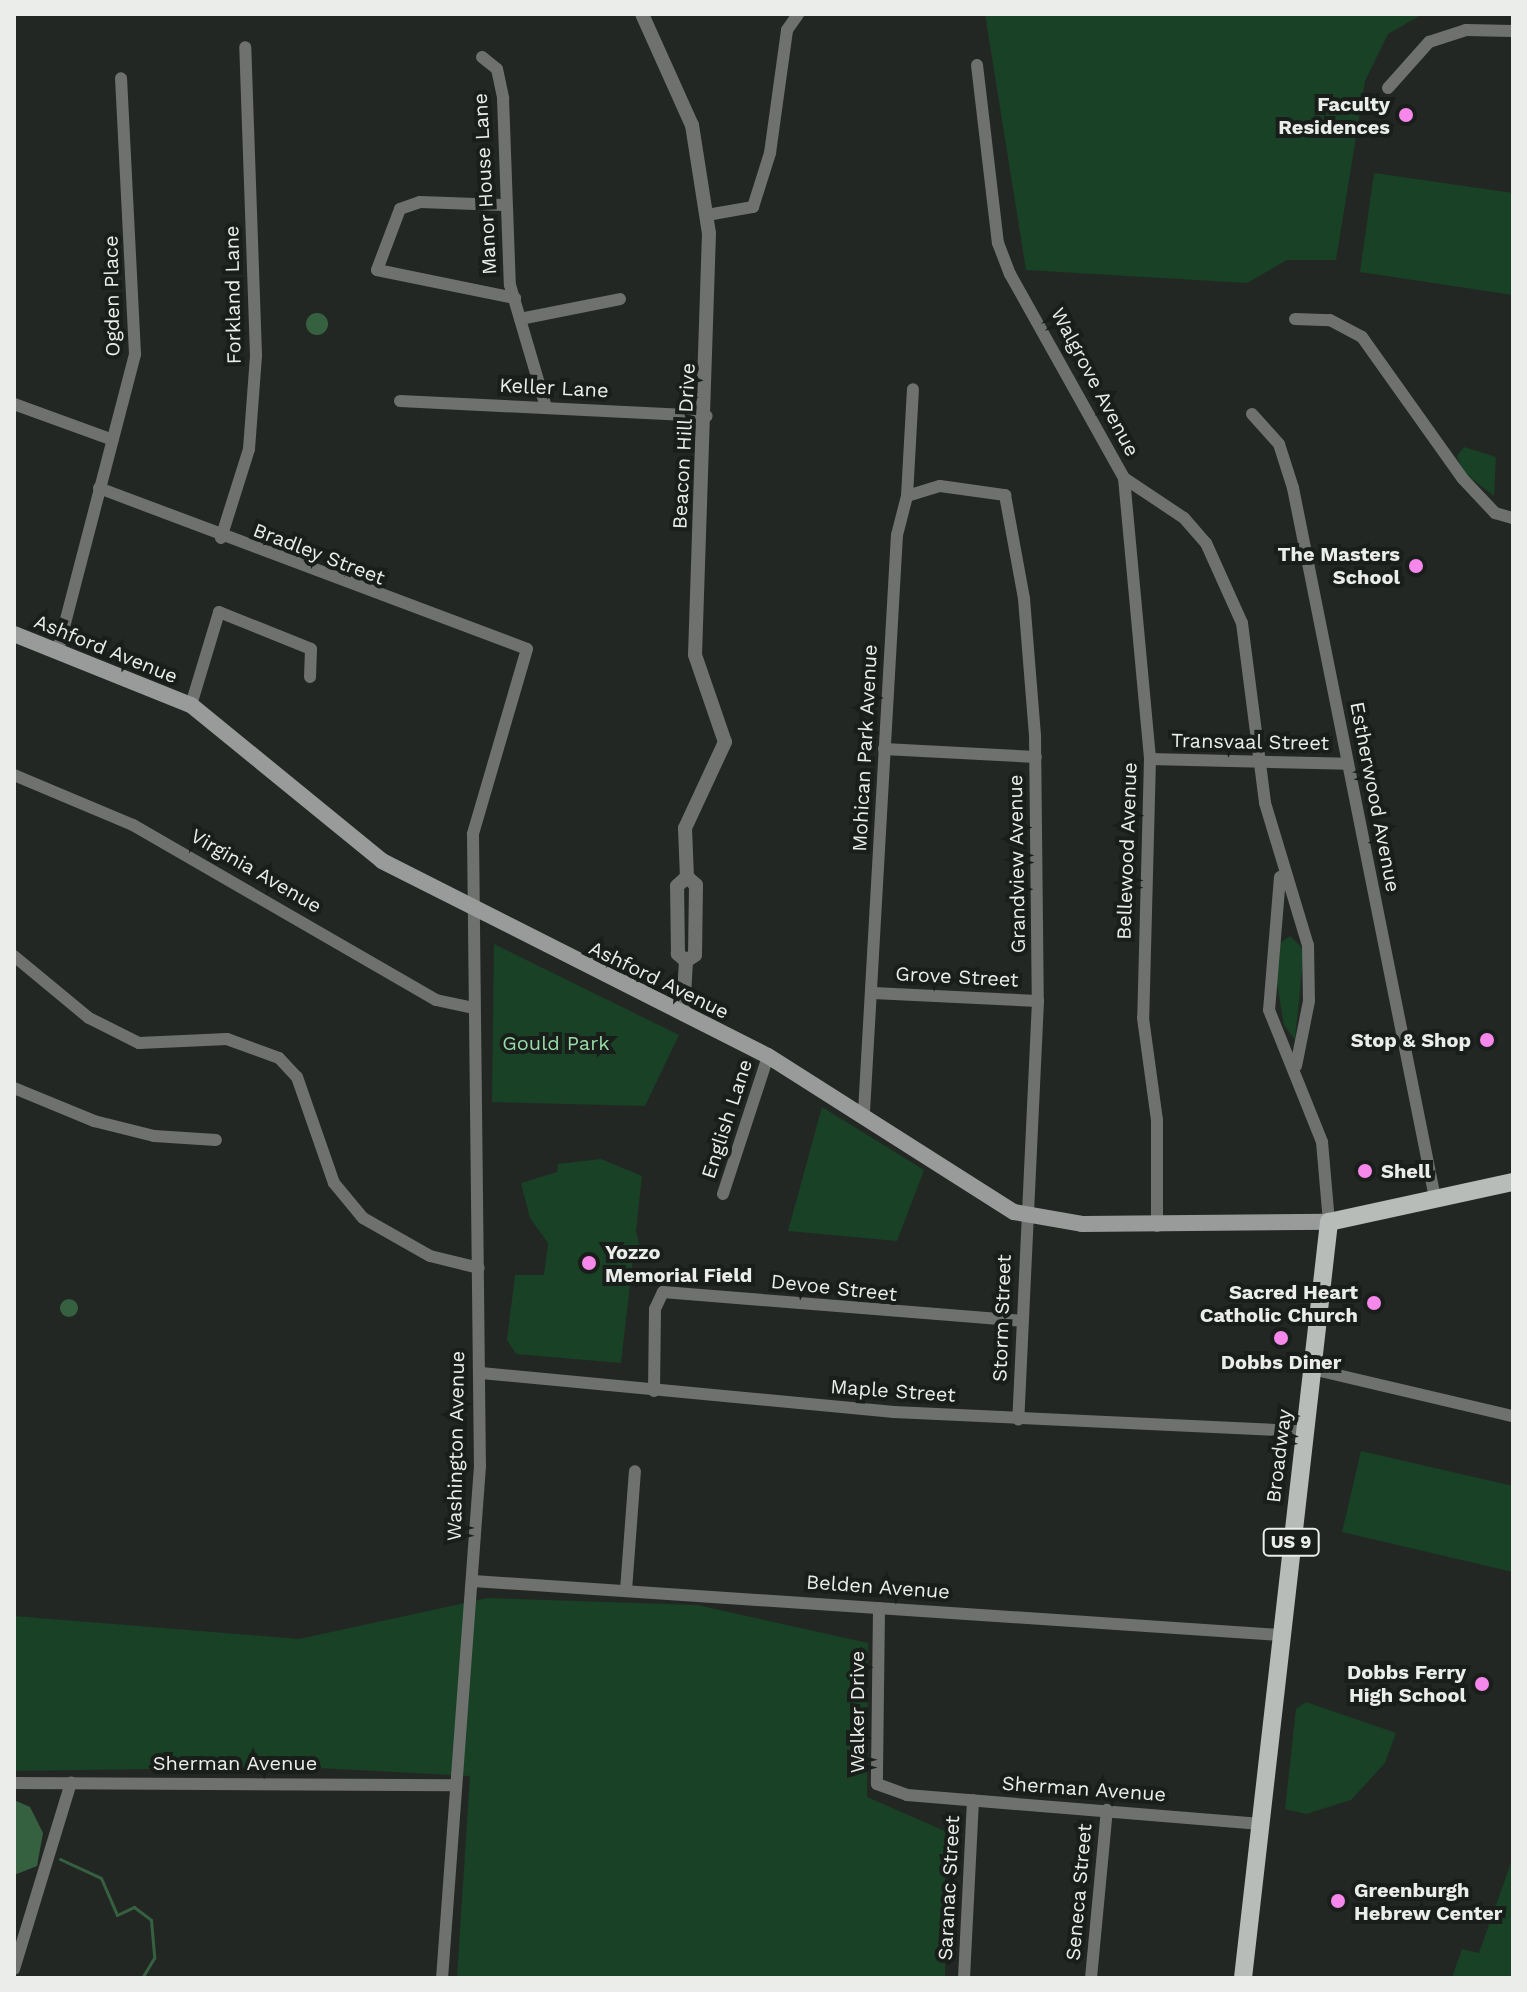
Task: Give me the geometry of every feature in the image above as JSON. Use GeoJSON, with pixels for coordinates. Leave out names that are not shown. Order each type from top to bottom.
{"type":"FeatureCollection","features":[{"type":"Feature","properties":{"kind":"main road","name":"Ashford Avenue"},"geometry":{"type":"LineString","coordinates":[[14,634],[191,705],[382,861],[476,913],[768,1056],[864,1112],[1026,1217],[1157,1226],[1329,1222]]}},
{"type":"Feature","properties":{"kind":"main road"},"geometry":{"type":"LineString","coordinates":[[1329,1222],[1513,1182]]}},
{"type":"Feature","properties":{"kind":"main road","name":"Broadway"},"geometry":{"type":"LineString","coordinates":[[1243,1978],[1258,1824],[1329,1222]]}},
{"type":"Feature","properties":{"kind":"street","name":"Beacon Hill Drive"},"geometry":{"type":"LineString","coordinates":[[642,14],[692,125],[707,215],[707,416],[695,655],[725,742],[685,828],[687,877],[696,885],[695,955],[686,961],[683,1014]]}},
{"type":"Feature","properties":{"kind":"street"},"geometry":{"type":"LineString","coordinates":[[707,215],[753,207],[770,153],[787,30],[798,14]]}},
{"type":"Feature","properties":{"kind":"street"},"geometry":{"type":"LineString","coordinates":[[1388,88],[1429,42],[1466,30],[1513,31]]}},
{"type":"Feature","properties":{"kind":"street","name":"Forkland Lane"},"geometry":{"type":"LineString","coordinates":[[221,538],[249,449],[256,355],[245,47]]}},
{"type":"Feature","properties":{"kind":"street","name":"Manor House Lane"},"geometry":{"type":"LineString","coordinates":[[482,57],[499,75],[503,205],[515,298],[546,407]]}},
{"type":"Feature","properties":{"kind":"street","name":"Walgrove Avenue"},"geometry":{"type":"LineString","coordinates":[[977,65],[998,243],[1124,478],[1184,518],[1223,576],[1250,654],[1260,762],[1280,870],[1311,965],[1296,1066]]}},
{"type":"Feature","properties":{"kind":"street","name":"Ogden Place"},"geometry":{"type":"LineString","coordinates":[[58,650],[135,354],[121,78]]}},
{"type":"Feature","properties":{"kind":"street"},"geometry":{"type":"LineString","coordinates":[[503,205],[420,202],[400,209],[377,270],[515,298]]}},
{"type":"Feature","properties":{"kind":"street"},"geometry":{"type":"LineString","coordinates":[[520,319],[620,299]]}},
{"type":"Feature","properties":{"kind":"street"},"geometry":{"type":"LineString","coordinates":[[1295,319],[1330,320],[1362,337],[1463,479],[1495,513],[1513,518]]}},
{"type":"Feature","properties":{"kind":"street","name":"Mohican Park Avenue"},"geometry":{"type":"LineString","coordinates":[[864,1112],[897,535],[907,496],[913,389]]}},
{"type":"Feature","properties":{"kind":"street","name":"Keller Lane"},"geometry":{"type":"LineString","coordinates":[[400,401],[707,416]]}},
{"type":"Feature","properties":{"kind":"street"},"geometry":{"type":"LineString","coordinates":[[14,404],[113,440]]}},
{"type":"Feature","properties":{"kind":"street","name":"Estherwood Avenue"},"geometry":{"type":"LineString","coordinates":[[1252,414],[1279,444],[1288,469],[1435,1198]]}},
{"type":"Feature","properties":{"kind":"street","name":"Bellewood Avenue"},"geometry":{"type":"LineString","coordinates":[[1124,478],[1150,759],[1143,1018],[1157,1120],[1157,1226]]}},
{"type":"Feature","properties":{"kind":"street","name":"Grandview Avenue"},"geometry":{"type":"LineString","coordinates":[[907,496],[940,486],[1005,495],[1013,511],[1036,757],[1038,1001],[1026,1217]]}},
{"type":"Feature","properties":{"kind":"street","name":"Bradley Street"},"geometry":{"type":"LineString","coordinates":[[99,488],[221,538],[527,649]]}},
{"type":"Feature","properties":{"kind":"street"},"geometry":{"type":"LineString","coordinates":[[191,705],[219,612],[311,649],[310,677]]}},
{"type":"Feature","properties":{"kind":"street","name":"Washington Avenue"},"geometry":{"type":"LineString","coordinates":[[442,1978],[473,1581],[481,1373],[474,1008],[475,817],[527,649]]}},
{"type":"Feature","properties":{"kind":"street"},"geometry":{"type":"LineString","coordinates":[[884,749],[1036,757]]}},
{"type":"Feature","properties":{"kind":"street","name":"Transvaal Street"},"geometry":{"type":"LineString","coordinates":[[1150,759],[1348,764]]}},
{"type":"Feature","properties":{"kind":"street","name":"Virginia Avenue"},"geometry":{"type":"LineString","coordinates":[[14,775],[133,825],[436,1000],[474,1008]]}},
{"type":"Feature","properties":{"kind":"street","name":"Walgrove Avenue"},"geometry":{"type":"LineString","coordinates":[[1280,870],[1269,1010],[1296,1066],[1322,1142],[1329,1222]]}},
{"type":"Feature","properties":{"kind":"street"},"geometry":{"type":"LineString","coordinates":[[14,956],[89,1018],[139,1043],[227,1039],[279,1058],[297,1077],[334,1183],[363,1218],[430,1256],[479,1268]]}},
{"type":"Feature","properties":{"kind":"street","name":"Grove Street"},"geometry":{"type":"LineString","coordinates":[[873,993],[1038,1001]]}},
{"type":"Feature","properties":{"kind":"street","name":"English Lane"},"geometry":{"type":"LineString","coordinates":[[723,1194],[768,1056]]}},
{"type":"Feature","properties":{"kind":"street"},"geometry":{"type":"LineString","coordinates":[[14,1088],[94,1121],[154,1136],[216,1140]]}},
{"type":"Feature","properties":{"kind":"street","name":"Storm Street"},"geometry":{"type":"LineString","coordinates":[[1018,1420],[1026,1217]]}},
{"type":"Feature","properties":{"kind":"street","name":"Devoe Street"},"geometry":{"type":"LineString","coordinates":[[654,1391],[655,1309],[663,1292],[876,1314],[1022,1321]]}},
{"type":"Feature","properties":{"kind":"street"},"geometry":{"type":"LineString","coordinates":[[1312,1369],[1513,1416]]}},
{"type":"Feature","properties":{"kind":"street","name":"Maple Street"},"geometry":{"type":"LineString","coordinates":[[481,1373],[654,1391],[1018,1420],[1304,1431]]}},
{"type":"Feature","properties":{"kind":"street"},"geometry":{"type":"LineString","coordinates":[[626,1590],[635,1471]]}},
{"type":"Feature","properties":{"kind":"street","name":"Belden Avenue"},"geometry":{"type":"LineString","coordinates":[[473,1581],[1280,1635]]}},
{"type":"Feature","properties":{"kind":"street","name":"Walker Drive"},"geometry":{"type":"LineString","coordinates":[[879,1608],[874,1776],[907,1795]]}},
{"type":"Feature","properties":{"kind":"street"},"geometry":{"type":"LineString","coordinates":[[14,1969],[71,1782]]}},
{"type":"Feature","properties":{"kind":"street","name":"Sherman Avenue"},"geometry":{"type":"LineString","coordinates":[[14,1783],[455,1785]]}},
{"type":"Feature","properties":{"kind":"street","name":"Sherman Avenue"},"geometry":{"type":"LineString","coordinates":[[907,1795],[1258,1824]]}},
{"type":"Feature","properties":{"kind":"street","name":"Saranac Street"},"geometry":{"type":"LineString","coordinates":[[964,1978],[973,1800]]}},
{"type":"Feature","properties":{"kind":"street","name":"Seneca Street"},"geometry":{"type":"LineString","coordinates":[[1091,1978],[1107,1810]]}},
{"type":"Feature","properties":{"kind":"green space"},"geometry":{"type":"Polygon","coordinates":[[[985,14],[1423,14],[1388,34],[1365,81],[1336,260],[1287,260],[1247,283],[1026,270],[985,14]]]}},
{"type":"Feature","properties":{"kind":"green space"},"geometry":{"type":"Polygon","coordinates":[[[1374,173],[1513,193],[1513,295],[1360,272],[1374,173]]]}},
{"type":"Feature","properties":{"kind":"green space"},"geometry":{"type":"Polygon","coordinates":[[[1464,447],[1496,457],[1494,496],[1463,472],[1457,456],[1464,447]]]}},
{"type":"Feature","properties":{"kind":"green space"},"geometry":{"type":"Polygon","coordinates":[[[1290,936],[1304,950],[1295,1040],[1284,1025],[1276,977],[1280,943],[1290,936]]]}},
{"type":"Feature","properties":{"kind":"green space","name":"Gould Park"},"geometry":{"type":"Polygon","coordinates":[[[494,944],[679,1035],[645,1106],[492,1102],[494,944]]]}},
{"type":"Feature","properties":{"kind":"green space"},"geometry":{"type":"Polygon","coordinates":[[[822,1107],[924,1170],[897,1241],[788,1231],[822,1107]]]}},
{"type":"Feature","properties":{"kind":"green space","name":"Yozzo Memorial Field"},"geometry":{"type":"Polygon","coordinates":[[[601,1159],[642,1176],[636,1231],[642,1255],[633,1258],[621,1363],[516,1354],[507,1340],[515,1275],[544,1275],[548,1243],[530,1218],[521,1183],[557,1172],[558,1164],[601,1159]]]}},
{"type":"Feature","properties":{"kind":"green space"},"geometry":{"type":"Polygon","coordinates":[[[1361,1451],[1513,1486],[1513,1572],[1342,1532],[1361,1451]]]}},
{"type":"Feature","properties":{"kind":"green space"},"geometry":{"type":"Polygon","coordinates":[[[488,1598],[697,1605],[868,1643],[867,1797],[945,1831],[945,1978],[457,1978],[470,1776],[300,1767],[14,1771],[14,1616],[299,1639],[488,1598]]]}},
{"type":"Feature","properties":{"kind":"green space"},"geometry":{"type":"Polygon","coordinates":[[[1306,1702],[1396,1733],[1385,1763],[1351,1800],[1306,1814],[1285,1809],[1296,1709],[1306,1702]]]}},
{"type":"Feature","properties":{"kind":"green space"},"geometry":{"type":"Polygon","coordinates":[[[1513,1857],[1513,1978],[1452,1978],[1462,1949],[1479,1953],[1513,1857]]]}},
{"type":"Feature","properties":{"kind":"shaded area"},"geometry":{"type":"Polygon","coordinates":[[[317,313],[325,316],[328,324],[325,332],[317,335],[309,332],[306,324],[309,316],[317,313]]]}},
{"type":"Feature","properties":{"kind":"shaded area"},"geometry":{"type":"Polygon","coordinates":[[[69,1299],[78,1308],[69,1317],[60,1308],[69,1299]]]}},
{"type":"Feature","properties":{"kind":"shaded area"},"geometry":{"type":"Polygon","coordinates":[[[14,1800],[30,1807],[43,1833],[37,1866],[14,1875],[14,1800]]]}},
{"type":"Feature","properties":{"kind":"waterway"},"geometry":{"type":"LineString","coordinates":[[60,1859],[101,1878],[117,1915],[134,1907],[151,1920],[154,1958],[142,1978]]}},
{"type":"Feature","properties":{"kind":"place","name":"Faculty Residences"},"geometry":{"type":"Point","coordinates":[1406,115]}},
{"type":"Feature","properties":{"kind":"place","name":"The Masters School"},"geometry":{"type":"Point","coordinates":[1416,566]}},
{"type":"Feature","properties":{"kind":"place","name":"Stop & Shop"},"geometry":{"type":"Point","coordinates":[1487,1040]}},
{"type":"Feature","properties":{"kind":"place","name":"Shell"},"geometry":{"type":"Point","coordinates":[1365,1171]}},
{"type":"Feature","properties":{"kind":"place","name":"Yozzo Memorial Field"},"geometry":{"type":"Point","coordinates":[589,1263]}},
{"type":"Feature","properties":{"kind":"place","name":"Sacred Heart Catholic Church"},"geometry":{"type":"Point","coordinates":[1374,1303]}},
{"type":"Feature","properties":{"kind":"place","name":"Dobbs Diner"},"geometry":{"type":"Point","coordinates":[1281,1338]}},
{"type":"Feature","properties":{"kind":"place","name":"Dobbs Ferry High School"},"geometry":{"type":"Point","coordinates":[1482,1684]}},
{"type":"Feature","properties":{"kind":"place","name":"Greenburgh Hebrew Center"},"geometry":{"type":"Point","coordinates":[1338,1901]}}]}
